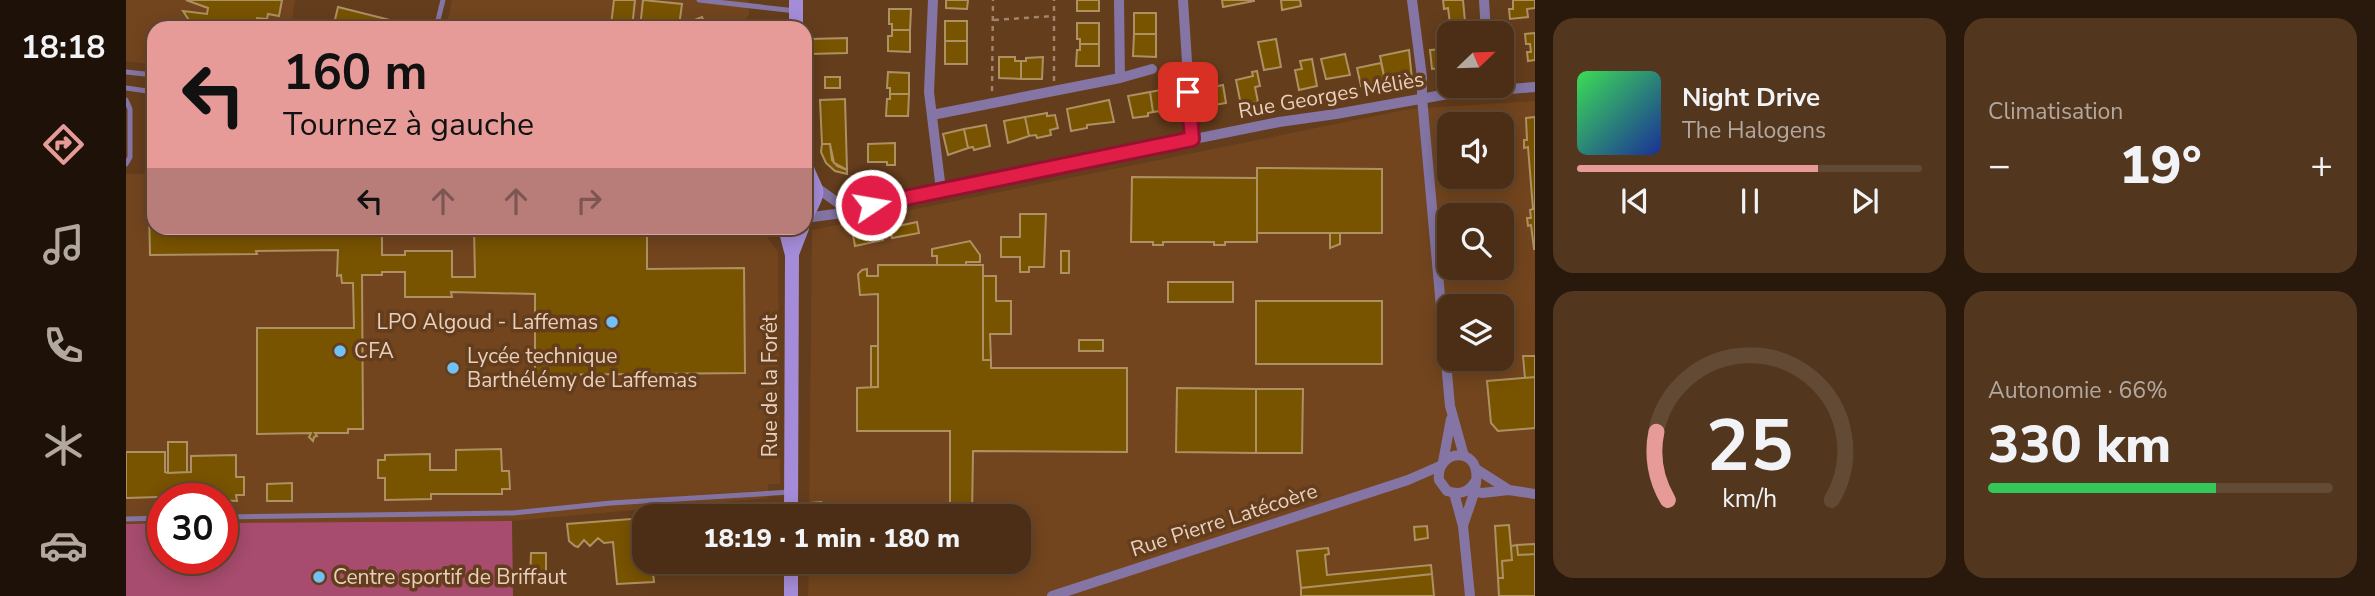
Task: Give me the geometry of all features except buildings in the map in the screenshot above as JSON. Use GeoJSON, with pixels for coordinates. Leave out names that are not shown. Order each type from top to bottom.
{"type":"FeatureCollection","features":[{"type":"Feature","properties":{"kind":"street"},"geometry":{"type":"LineString","coordinates":[[933,0],[929,92],[942,190]]}},
{"type":"Feature","properties":{"kind":"street"},"geometry":{"type":"LineString","coordinates":[[1119,0],[1120,78]]}},
{"type":"Feature","properties":{"kind":"street"},"geometry":{"type":"LineString","coordinates":[[1183,0],[1192,139]]}},
{"type":"Feature","properties":{"kind":"street"},"geometry":{"type":"LineString","coordinates":[[1412,0],[1422,77],[1451,416],[1464,456],[1475,469],[1463,527]]}},
{"type":"Feature","properties":{"kind":"street"},"geometry":{"type":"LineString","coordinates":[[1483,0],[1485,21]]}},
{"type":"Feature","properties":{"kind":"street"},"geometry":{"type":"LineString","coordinates":[[932,115],[1120,78],[1152,69]]}},
{"type":"Feature","properties":{"kind":"street","name":"Rue Georges Méliès"},"geometry":{"type":"LineString","coordinates":[[1514,87],[1535,87]]}},
{"type":"Feature","properties":{"kind":"street","name":"Rue Georges Méliès"},"geometry":{"type":"LineString","coordinates":[[812,214],[848,210],[1279,122],[1437,96]]}},
{"type":"Feature","properties":{"kind":"street"},"geometry":{"type":"LineString","coordinates":[[812,178],[848,210]]}},
{"type":"Feature","properties":{"kind":"street"},"geometry":{"type":"LineString","coordinates":[[812,188],[815,202],[812,206]]}},
{"type":"Feature","properties":{"kind":"street","name":"Rue de la Forêt"},"geometry":{"type":"LineString","coordinates":[[787,235],[792,256],[791,504]]}},
{"type":"Feature","properties":{"kind":"street","name":"Rue de la Forêt"},"geometry":{"type":"LineString","coordinates":[[792,256],[800,235]]}},
{"type":"Feature","properties":{"kind":"street"},"geometry":{"type":"LineString","coordinates":[[1451,416],[1439,480],[1442,486],[1454,494],[1463,527],[1470,596]]}},
{"type":"Feature","properties":{"kind":"street"},"geometry":{"type":"LineString","coordinates":[[1441,464],[1452,456],[1464,456]]}},
{"type":"Feature","properties":{"kind":"street","name":"Rue Pierre Latécoère"},"geometry":{"type":"LineString","coordinates":[[1052,596],[1408,480],[1441,464]]}},
{"type":"Feature","properties":{"kind":"street"},"geometry":{"type":"LineString","coordinates":[[1475,469],[1509,490]]}},
{"type":"Feature","properties":{"kind":"street","name":"Rue Pierre Latécoère"},"geometry":{"type":"LineString","coordinates":[[1408,480],[1439,480]]}},
{"type":"Feature","properties":{"kind":"street"},"geometry":{"type":"LineString","coordinates":[[1454,494],[1472,488],[1535,494]]}},
{"type":"Feature","properties":{"kind":"street"},"geometry":{"type":"LineString","coordinates":[[791,574],[791,596]]}},
{"type":"Feature","properties":{"kind":"lane"},"geometry":{"type":"LineString","coordinates":[[438,21],[443,0]]}},
{"type":"Feature","properties":{"kind":"lane"},"geometry":{"type":"LineString","coordinates":[[699,0],[796,6]]}},
{"type":"Feature","properties":{"kind":"lane"},"geometry":{"type":"LineString","coordinates":[[126,72],[147,74]]}},
{"type":"Feature","properties":{"kind":"lane"},"geometry":{"type":"LineString","coordinates":[[126,88],[147,91]]}},
{"type":"Feature","properties":{"kind":"lane"},"geometry":{"type":"LineString","coordinates":[[126,100],[130,110],[130,158],[126,164]]}},
{"type":"Feature","properties":{"kind":"lane"},"geometry":{"type":"LineString","coordinates":[[238,517],[513,513],[611,502],[791,492]]}},
{"type":"Feature","properties":{"kind":"lane"},"geometry":{"type":"LineString","coordinates":[[126,519],[147,518]]}},
{"type":"Feature","properties":{"kind":"path"},"geometry":{"type":"LineString","coordinates":[[992,103],[993,0]]}},
{"type":"Feature","properties":{"kind":"path"},"geometry":{"type":"LineString","coordinates":[[1053,92],[1054,0]]}},
{"type":"Feature","properties":{"kind":"path"},"geometry":{"type":"LineString","coordinates":[[993,20],[1054,16]]}},
{"type":"Feature","properties":{"kind":"path"},"geometry":{"type":"LineString","coordinates":[[1152,69],[1187,67]]}},
{"type":"Feature","properties":{"kind":"shaded area"},"geometry":{"type":"Polygon","coordinates":[[[126,0],[295,0],[292,21],[147,21],[147,64],[126,61],[126,0]]]}},
{"type":"Feature","properties":{"kind":"shaded area"},"geometry":{"type":"Polygon","coordinates":[[[452,0],[749,1],[749,15],[743,21],[448,21],[452,0]]]}},
{"type":"Feature","properties":{"kind":"shaded area"},"geometry":{"type":"Polygon","coordinates":[[[1535,101],[1535,596],[808,596],[809,574],[1031,574],[1031,504],[809,504],[812,230],[1410,109],[1535,101]]]}},
{"type":"Feature","properties":{"kind":"shaded area","name":"Lycée technique Barthélémy de Laffemas"},"geometry":{"type":"Polygon","coordinates":[[[126,174],[147,174],[147,235],[765,235],[778,252],[780,484],[768,484],[769,498],[702,504],[632,504],[632,510],[512,521],[238,523],[238,483],[147,483],[147,523],[126,524],[126,174]]]}},
{"type":"Feature","properties":{"kind":"shaded area","name":"Centre sportif de Briffaut"},"geometry":{"type":"Polygon","coordinates":[[[512,521],[513,596],[126,596],[126,524],[147,523],[147,574],[238,574],[238,523],[512,521]]]}},
{"type":"Feature","properties":{"kind":"place","name":"LPO Algoud - Laffemas"},"geometry":{"type":"Point","coordinates":[612,322]}},
{"type":"Feature","properties":{"kind":"place","name":"CFA"},"geometry":{"type":"Point","coordinates":[340,351]}},
{"type":"Feature","properties":{"kind":"place","name":"Lycée technique Barthélémy de Laffemas"},"geometry":{"type":"Point","coordinates":[453,368]}},
{"type":"Feature","properties":{"kind":"place","name":"Centre sportif de Briffaut"},"geometry":{"type":"Point","coordinates":[319,577]}},
{"type":"Feature","properties":{"kind":"route"},"geometry":{"type":"LineString","coordinates":[[871,205],[1192,139],[1188,92]]}}]}
